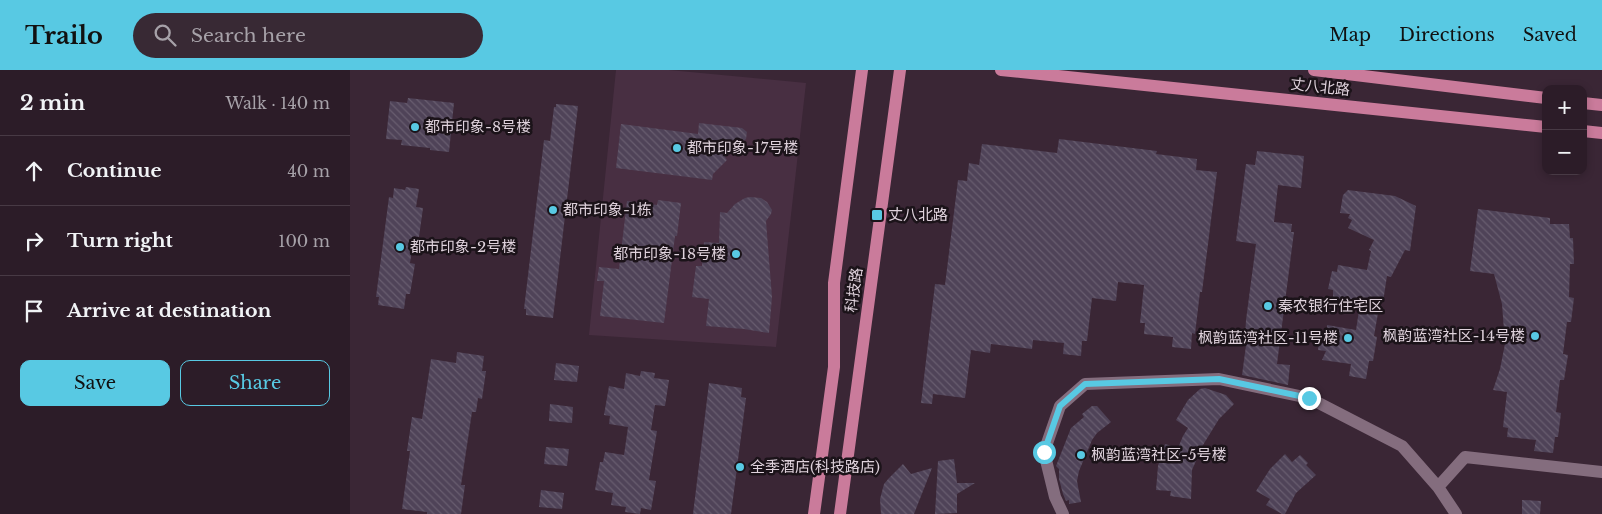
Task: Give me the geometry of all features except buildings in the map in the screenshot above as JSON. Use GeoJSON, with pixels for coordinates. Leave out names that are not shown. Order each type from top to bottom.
{"type":"FeatureCollection","features":[{"type":"Feature","properties":{"kind":"main road","name":"科技路"},"geometry":{"type":"LineString","coordinates":[[814,514],[834,367],[834,282],[862,70]]}},
{"type":"Feature","properties":{"kind":"main road","name":"科技路"},"geometry":{"type":"LineString","coordinates":[[840,514],[900,70]]}},
{"type":"Feature","properties":{"kind":"main road","name":"丈八北路"},"geometry":{"type":"LineString","coordinates":[[1001,70],[1542,127]]}},
{"type":"Feature","properties":{"kind":"main road","name":"丈八北路"},"geometry":{"type":"LineString","coordinates":[[1314,70],[1542,98]]}},
{"type":"Feature","properties":{"kind":"main road"},"geometry":{"type":"LineString","coordinates":[[1587,103],[1602,105]]}},
{"type":"Feature","properties":{"kind":"main road"},"geometry":{"type":"LineString","coordinates":[[1587,131],[1602,133]]}},
{"type":"Feature","properties":{"kind":"street"},"geometry":{"type":"LineString","coordinates":[[1064,514],[1055,497],[1044,452],[1060,406],[1085,384],[1219,379],[1309,398],[1402,446],[1438,487],[1456,514]]}},
{"type":"Feature","properties":{"kind":"street"},"geometry":{"type":"LineString","coordinates":[[1438,487],[1465,457],[1602,472]]}},
{"type":"Feature","properties":{"kind":"shaded area"},"geometry":{"type":"Polygon","coordinates":[[[616,70],[669,70],[806,83],[776,347],[589,335],[616,70]]]}},
{"type":"Feature","properties":{"kind":"place","name":"都市印象-8号楼"},"geometry":{"type":"Point","coordinates":[415,127]}},
{"type":"Feature","properties":{"kind":"place","name":"都市印象-17号楼"},"geometry":{"type":"Point","coordinates":[677,148]}},
{"type":"Feature","properties":{"kind":"place","name":"都市印象-1栋"},"geometry":{"type":"Point","coordinates":[553,210]}},
{"type":"Feature","properties":{"kind":"place","name":"丈八北路"},"geometry":{"type":"Point","coordinates":[877,215]}},
{"type":"Feature","properties":{"kind":"place","name":"都市印象-2号楼"},"geometry":{"type":"Point","coordinates":[400,247]}},
{"type":"Feature","properties":{"kind":"place","name":"都市印象-18号楼"},"geometry":{"type":"Point","coordinates":[736,254]}},
{"type":"Feature","properties":{"kind":"place","name":"秦农银行住宅区"},"geometry":{"type":"Point","coordinates":[1268,306]}},
{"type":"Feature","properties":{"kind":"place","name":"枫韵蓝湾社区-14号楼"},"geometry":{"type":"Point","coordinates":[1535,336]}},
{"type":"Feature","properties":{"kind":"place","name":"枫韵蓝湾社区-11号楼"},"geometry":{"type":"Point","coordinates":[1348,338]}},
{"type":"Feature","properties":{"kind":"place","name":"枫韵蓝湾社区-5号楼"},"geometry":{"type":"Point","coordinates":[1081,455]}},
{"type":"Feature","properties":{"kind":"place","name":"全季酒店(科技路店)"},"geometry":{"type":"Point","coordinates":[740,467]}},
{"type":"Feature","properties":{"kind":"route"},"geometry":{"type":"LineString","coordinates":[[1044,452],[1060,406],[1085,384],[1219,379],[1309,398]]}}]}
